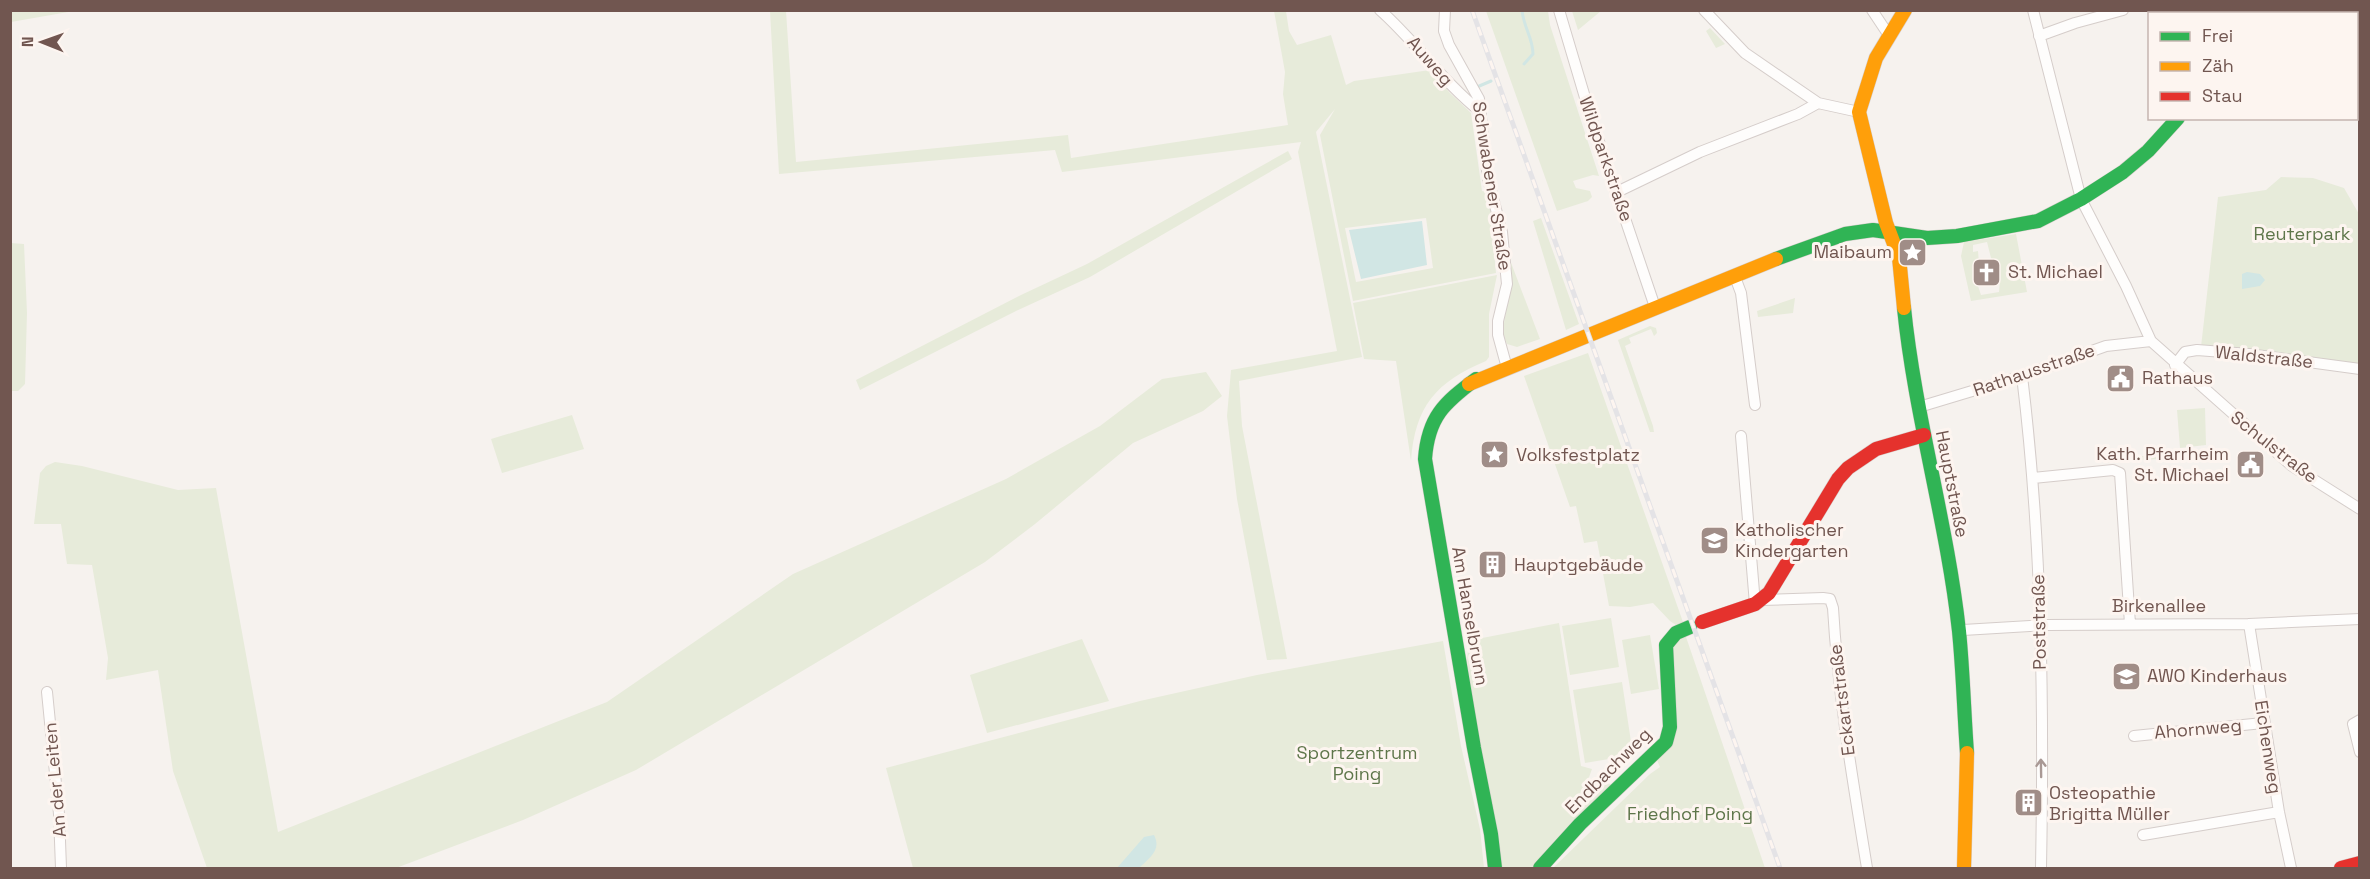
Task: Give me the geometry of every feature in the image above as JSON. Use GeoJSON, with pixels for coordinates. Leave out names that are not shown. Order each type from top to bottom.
{"type":"FeatureCollection","features":[{"type":"Feature","properties":{"kind":"street","name":"Auweg"},"geometry":{"type":"LineString","coordinates":[[1380,10],[1402,29],[1460,96],[1481,112]]}},
{"type":"Feature","properties":{"kind":"street","name":"Schwabener Straße"},"geometry":{"type":"LineString","coordinates":[[1445,10],[1444,31],[1449,45],[1479,99],[1488,179],[1502,232],[1507,268],[1507,284],[1498,321],[1498,335],[1507,368]]}},
{"type":"Feature","properties":{"kind":"street","name":"Wildparkstraße"},"geometry":{"type":"LineString","coordinates":[[1559,10],[1589,111],[1655,307]]}},
{"type":"Feature","properties":{"kind":"street"},"geometry":{"type":"LineString","coordinates":[[1704,10],[1745,53],[1818,103],[1859,112],[1872,68],[1888,34],[1905,10]]}},
{"type":"Feature","properties":{"kind":"street"},"geometry":{"type":"LineString","coordinates":[[1872,10],[1888,34]]}},
{"type":"Feature","properties":{"kind":"street","name":"Schulstraße"},"geometry":{"type":"LineString","coordinates":[[2033,10],[2081,199],[2126,286],[2151,341],[2175,365],[2292,466],[2360,509]]}},
{"type":"Feature","properties":{"kind":"street"},"geometry":{"type":"LineString","coordinates":[[2039,36],[2075,23],[2124,10]]}},
{"type":"Feature","properties":{"kind":"street"},"geometry":{"type":"LineString","coordinates":[[1617,192],[1701,153],[1798,114],[1818,103]]}},
{"type":"Feature","properties":{"kind":"street","name":"Hauptstraße"},"geometry":{"type":"LineString","coordinates":[[1859,112],[1886,223],[1892,233],[1899,257],[1908,347],[1961,630],[1967,754],[1964,868]]}},
{"type":"Feature","properties":{"kind":"street","name":"Am Hanselbrunn"},"geometry":{"type":"LineString","coordinates":[[1495,868],[1425,459],[1425,447],[1434,418],[1449,398],[1486,372],[1507,368],[1655,307],[1845,234],[1873,230],[1927,238],[2038,221],[2110,182],[2136,162],[2176,120]]}},
{"type":"Feature","properties":{"kind":"street"},"geometry":{"type":"LineString","coordinates":[[1735,277],[1741,292],[1755,405]]}},
{"type":"Feature","properties":{"kind":"street","name":"Rathausstraße"},"geometry":{"type":"LineString","coordinates":[[1919,406],[2022,376],[2106,346],[2151,341]]}},
{"type":"Feature","properties":{"kind":"street","name":"Waldstraße"},"geometry":{"type":"LineString","coordinates":[[2175,365],[2185,352],[2197,350],[2249,354],[2360,369]]}},
{"type":"Feature","properties":{"kind":"street","name":"Poststraße"},"geometry":{"type":"LineString","coordinates":[[2022,376],[2033,478],[2039,625],[2041,868]]}},
{"type":"Feature","properties":{"kind":"street"},"geometry":{"type":"LineString","coordinates":[[1758,602],[1769,593],[1838,479],[1850,464],[1864,453],[1924,435]]}},
{"type":"Feature","properties":{"kind":"street"},"geometry":{"type":"LineString","coordinates":[[1741,436],[1758,602]]}},
{"type":"Feature","properties":{"kind":"street"},"geometry":{"type":"LineString","coordinates":[[2033,478],[2113,470],[2120,473],[2130,624]]}},
{"type":"Feature","properties":{"kind":"street","name":"Eckartstraße"},"geometry":{"type":"LineString","coordinates":[[1758,602],[1830,599],[1833,608],[1836,671],[1846,743],[1868,868]]}},
{"type":"Feature","properties":{"kind":"street","name":"Endbachweg"},"geometry":{"type":"LineString","coordinates":[[1540,868],[1580,824],[1666,742],[1670,727],[1666,645],[1676,633],[1758,602]]}},
{"type":"Feature","properties":{"kind":"street","name":"Birkenallee"},"geometry":{"type":"LineString","coordinates":[[1961,630],[2039,625],[2248,624],[2360,618]]}},
{"type":"Feature","properties":{"kind":"street","name":"Eichenweg"},"geometry":{"type":"LineString","coordinates":[[2248,624],[2263,723],[2291,868]]}},
{"type":"Feature","properties":{"kind":"street","name":"An der Leiten"},"geometry":{"type":"LineString","coordinates":[[47,692],[59,814],[61,868]]}},
{"type":"Feature","properties":{"kind":"street"},"geometry":{"type":"LineString","coordinates":[[2360,720],[2353,724],[2360,752]]}},
{"type":"Feature","properties":{"kind":"street","name":"Ahornweg"},"geometry":{"type":"LineString","coordinates":[[2134,735],[2263,723]]}},
{"type":"Feature","properties":{"kind":"street"},"geometry":{"type":"LineString","coordinates":[[2143,835],[2279,813]]}},
{"type":"Feature","properties":{"kind":"street"},"geometry":{"type":"LineString","coordinates":[[2341,868],[2360,863]]}},
{"type":"Feature","properties":{"kind":"green space"},"geometry":{"type":"Polygon","coordinates":[[[11,10],[74,10],[74,11],[11,22],[11,10]]]}},
{"type":"Feature","properties":{"kind":"green space"},"geometry":{"type":"Polygon","coordinates":[[[1572,10],[1601,11],[1578,30],[1572,10]]]}},
{"type":"Feature","properties":{"kind":"green space"},"geometry":{"type":"Polygon","coordinates":[[[770,11],[786,11],[796,162],[1068,135],[1071,158],[1288,125],[1283,94],[1285,72],[1274,11],[1286,11],[1289,31],[1297,45],[1331,35],[1346,85],[1354,81],[1430,70],[1471,113],[1482,191],[1488,192],[1493,212],[1491,219],[1496,273],[1353,301],[1320,135],[1335,109],[1316,132],[1362,357],[1239,381],[1242,426],[1287,659],[1267,660],[1237,499],[1227,416],[1231,370],[1337,351],[1298,152],[1301,142],[1062,172],[1055,150],[779,174],[770,11]],[[1426,218],[1345,228],[1356,282],[1433,268],[1426,218]]]}},
{"type":"Feature","properties":{"kind":"green space"},"geometry":{"type":"Polygon","coordinates":[[[1486,11],[1548,11],[1550,25],[1599,176],[1593,175],[1573,181],[1576,188],[1590,191],[1592,197],[1588,201],[1557,211],[1486,11]]]}},
{"type":"Feature","properties":{"kind":"green space"},"geometry":{"type":"Polygon","coordinates":[[[1710,28],[1725,44],[1716,48],[1706,31],[1710,28]]]}},
{"type":"Feature","properties":{"kind":"green space"},"geometry":{"type":"Polygon","coordinates":[[[1288,151],[1292,159],[1090,277],[1016,311],[860,390],[856,380],[1021,295],[1087,264],[1288,151]]]}},
{"type":"Feature","properties":{"kind":"green space","name":"Reuterpark"},"geometry":{"type":"Polygon","coordinates":[[[2281,177],[2313,178],[2344,188],[2359,214],[2359,365],[2201,347],[2218,197],[2266,190],[2281,177]]]}},
{"type":"Feature","properties":{"kind":"green space"},"geometry":{"type":"Polygon","coordinates":[[[1541,218],[1579,324],[1566,330],[1533,221],[1541,218]]]}},
{"type":"Feature","properties":{"kind":"green space"},"geometry":{"type":"Polygon","coordinates":[[[2016,234],[2027,292],[1971,301],[1961,256],[1964,242],[2016,234]],[[1987,242],[1973,245],[1973,252],[1978,251],[1979,264],[1976,265],[1979,282],[1977,283],[1981,295],[1999,292],[2000,280],[1998,280],[1995,262],[1992,262],[1987,242]]]}},
{"type":"Feature","properties":{"kind":"green space"},"geometry":{"type":"Polygon","coordinates":[[[11,243],[24,244],[27,313],[25,384],[18,391],[11,391],[11,243]]]}},
{"type":"Feature","properties":{"kind":"green space"},"geometry":{"type":"Polygon","coordinates":[[[1510,260],[1540,339],[1517,347],[1507,344],[1503,334],[1510,260]]]}},
{"type":"Feature","properties":{"kind":"green space"},"geometry":{"type":"Polygon","coordinates":[[[1497,275],[1489,314],[1489,357],[1486,361],[1441,387],[1431,398],[1417,425],[1411,461],[1396,361],[1364,359],[1353,303],[1497,275]]]}},
{"type":"Feature","properties":{"kind":"green space"},"geometry":{"type":"Polygon","coordinates":[[[1795,298],[1793,313],[1758,317],[1757,311],[1795,298]]]}},
{"type":"Feature","properties":{"kind":"green space"},"geometry":{"type":"Polygon","coordinates":[[[1650,326],[1656,328],[1657,333],[1654,336],[1651,329],[1629,338],[1631,343],[1625,346],[1654,432],[1650,432],[1618,340],[1650,326]]]}},
{"type":"Feature","properties":{"kind":"green space"},"geometry":{"type":"Polygon","coordinates":[[[1588,353],[1683,622],[1679,627],[1653,603],[1630,607],[1609,606],[1597,541],[1584,543],[1576,506],[1570,507],[1524,376],[1588,353]]]}},
{"type":"Feature","properties":{"kind":"green space"},"geometry":{"type":"Polygon","coordinates":[[[1206,372],[1222,396],[1203,411],[1133,443],[985,562],[636,770],[523,820],[396,868],[207,868],[173,771],[158,670],[106,680],[108,658],[92,565],[67,564],[61,524],[34,524],[40,473],[46,466],[55,462],[82,466],[178,490],[216,488],[278,832],[607,702],[793,574],[1006,479],[1100,426],[1162,379],[1206,372]]]}},
{"type":"Feature","properties":{"kind":"green space"},"geometry":{"type":"Polygon","coordinates":[[[2205,408],[2206,445],[2180,448],[2177,410],[2205,408]]]}},
{"type":"Feature","properties":{"kind":"green space"},"geometry":{"type":"Polygon","coordinates":[[[572,415],[584,449],[502,473],[491,439],[572,415]]]}},
{"type":"Feature","properties":{"kind":"green space"},"geometry":{"type":"Polygon","coordinates":[[[2194,452],[2195,456],[2107,463],[2106,459],[2194,452]]]}},
{"type":"Feature","properties":{"kind":"green space"},"geometry":{"type":"Polygon","coordinates":[[[1611,618],[1619,667],[1570,675],[1562,626],[1611,618]]]}},
{"type":"Feature","properties":{"kind":"green space"},"geometry":{"type":"Polygon","coordinates":[[[1559,623],[1581,766],[1592,769],[1588,780],[1611,784],[1603,797],[1536,868],[1500,868],[1480,755],[1467,660],[1469,642],[1559,623]]]}},
{"type":"Feature","properties":{"kind":"green space","name":"Friedhof Poing"},"geometry":{"type":"Polygon","coordinates":[[[1685,634],[1765,868],[1553,868],[1660,767],[1656,758],[1669,745],[1677,729],[1670,656],[1676,642],[1685,634]]]}},
{"type":"Feature","properties":{"kind":"green space"},"geometry":{"type":"Polygon","coordinates":[[[1650,635],[1659,689],[1631,694],[1622,640],[1650,635]]]}},
{"type":"Feature","properties":{"kind":"green space"},"geometry":{"type":"Polygon","coordinates":[[[1082,639],[1109,701],[987,733],[970,675],[1082,639]]]}},
{"type":"Feature","properties":{"kind":"green space","name":"Sportzentrum Poing"},"geometry":{"type":"Polygon","coordinates":[[[1443,641],[1461,746],[1480,829],[1484,868],[913,868],[886,768],[1140,701],[1257,675],[1443,641]]]}},
{"type":"Feature","properties":{"kind":"green space"},"geometry":{"type":"Polygon","coordinates":[[[1622,682],[1633,755],[1585,763],[1573,690],[1622,682]]]}},
{"type":"Feature","properties":{"kind":"shaded area"},"geometry":{"type":"Polygon","coordinates":[[[1422,221],[1427,265],[1361,279],[1349,230],[1422,221]]]}},
{"type":"Feature","properties":{"kind":"shaded area"},"geometry":{"type":"Polygon","coordinates":[[[2247,272],[2260,274],[2265,280],[2260,286],[2242,289],[2242,274],[2247,272]]]}},
{"type":"Feature","properties":{"kind":"shaded area"},"geometry":{"type":"Polygon","coordinates":[[[1154,835],[1155,849],[1139,868],[1117,868],[1144,837],[1154,835]]]}},
{"type":"Feature","properties":{"kind":"waterway"},"geometry":{"type":"LineString","coordinates":[[1522,10],[1533,54],[1524,64]]}},
{"type":"Feature","properties":{"kind":"waterway"},"geometry":{"type":"LineString","coordinates":[[1477,87],[1491,81]]}},
{"type":"Feature","properties":{"kind":"railway"},"geometry":{"type":"LineString","coordinates":[[1472,10],[1780,868]]}},
{"type":"Feature","properties":{"kind":"traffic: fast"},"geometry":{"type":"LineString","coordinates":[[1776,259],[1845,234],[1873,230],[1927,238],[1957,236],[2038,221],[2081,199],[2123,172],[2148,151],[2176,120]]}},
{"type":"Feature","properties":{"kind":"traffic: fast"},"geometry":{"type":"LineString","coordinates":[[1904,308],[1916,389],[1954,590],[1967,753]]}},
{"type":"Feature","properties":{"kind":"traffic: fast"},"geometry":{"type":"LineString","coordinates":[[1476,379],[1440,412],[1430,432],[1425,459],[1495,868]]}},
{"type":"Feature","properties":{"kind":"traffic: fast"},"geometry":{"type":"LineString","coordinates":[[1540,868],[1580,824],[1666,742],[1670,727],[1666,645],[1676,633],[1690,627]]}},
{"type":"Feature","properties":{"kind":"traffic: slow"},"geometry":{"type":"LineString","coordinates":[[1904,308],[1899,257],[1886,223],[1859,112],[1876,58],[1905,10]]}},
{"type":"Feature","properties":{"kind":"traffic: slow"},"geometry":{"type":"LineString","coordinates":[[1469,384],[1776,259]]}},
{"type":"Feature","properties":{"kind":"traffic: slow"},"geometry":{"type":"LineString","coordinates":[[1964,868],[1967,753]]}},
{"type":"Feature","properties":{"kind":"traffic: jam"},"geometry":{"type":"LineString","coordinates":[[1702,622],[1755,604],[1769,593],[1838,479],[1848,468],[1876,449],[1924,435]]}},
{"type":"Feature","properties":{"kind":"traffic: jam"},"geometry":{"type":"LineString","coordinates":[[2341,868],[2360,863]]}},
{"type":"Feature","properties":{"kind":"place","name":"Maibaum"},"geometry":{"type":"Point","coordinates":[1913,252]}},
{"type":"Feature","properties":{"kind":"place","name":"St. Michael"},"geometry":{"type":"Point","coordinates":[1987,272]}},
{"type":"Feature","properties":{"kind":"place","name":"Rathaus"},"geometry":{"type":"Point","coordinates":[2121,378]}},
{"type":"Feature","properties":{"kind":"place","name":"Volksfestplatz"},"geometry":{"type":"Point","coordinates":[1495,455]}},
{"type":"Feature","properties":{"kind":"place","name":"Kath. Pfarrheim St. Michael"},"geometry":{"type":"Point","coordinates":[2250,464]}},
{"type":"Feature","properties":{"kind":"place","name":"Katholischer Kindergarten"},"geometry":{"type":"Point","coordinates":[1714,540]}},
{"type":"Feature","properties":{"kind":"place","name":"Hauptgebäude"},"geometry":{"type":"Point","coordinates":[1493,565]}},
{"type":"Feature","properties":{"kind":"place","name":"AWO Kinderhaus"},"geometry":{"type":"Point","coordinates":[2126,676]}},
{"type":"Feature","properties":{"kind":"place","name":"Osteopathie Brigitta Müller"},"geometry":{"type":"Point","coordinates":[2028,803]}}]}
